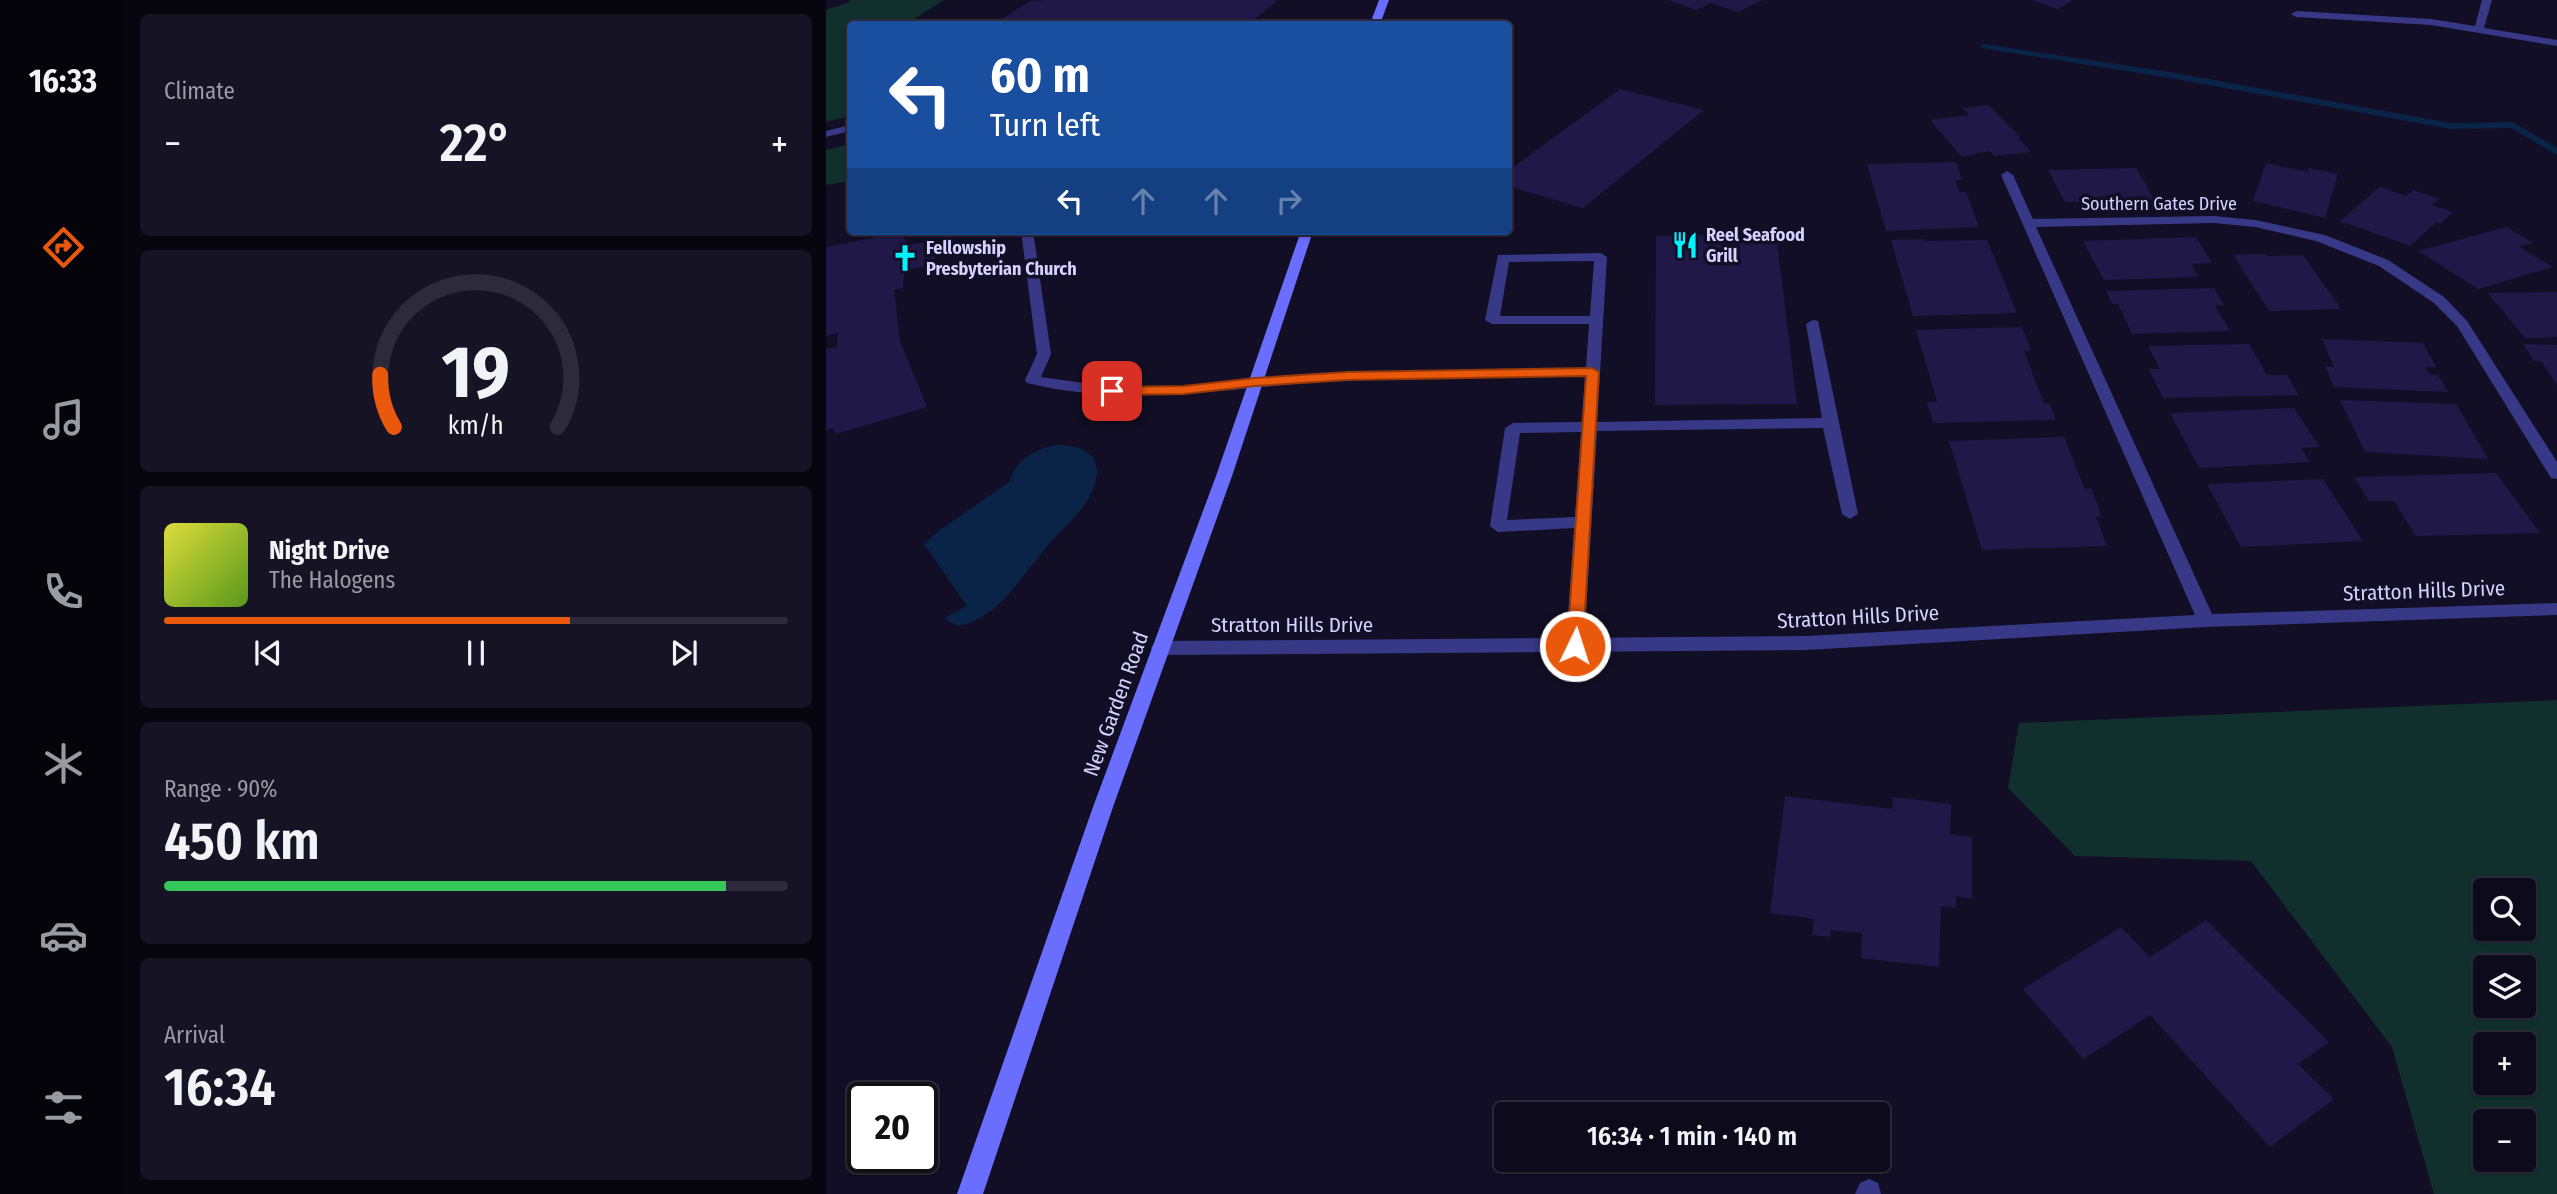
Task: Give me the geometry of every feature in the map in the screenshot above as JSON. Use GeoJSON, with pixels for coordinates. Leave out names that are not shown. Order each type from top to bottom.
{"type":"FeatureCollection","features":[{"type":"Feature","properties":{"kind":"main road"},"geometry":{"type":"LineString","coordinates":[[1376,21],[1384,0]]}},
{"type":"Feature","properties":{"kind":"main road","name":"New Garden Road"},"geometry":{"type":"LineString","coordinates":[[970,1194],[1160,648],[1224,476],[1306,235]]}},
{"type":"Feature","properties":{"kind":"street"},"geometry":{"type":"LineString","coordinates":[[2479,28],[2487,0]]}},
{"type":"Feature","properties":{"kind":"street"},"geometry":{"type":"LineString","coordinates":[[2297,14],[2385,18],[2479,28],[2557,43]]}},
{"type":"Feature","properties":{"kind":"street"},"geometry":{"type":"LineString","coordinates":[[826,134],[847,129]]}},
{"type":"Feature","properties":{"kind":"street"},"geometry":{"type":"LineString","coordinates":[[2007,175],[2206,621]]}},
{"type":"Feature","properties":{"kind":"street","name":"Southern Gates Drive"},"geometry":{"type":"LineString","coordinates":[[2029,223],[2220,220],[2304,234],[2366,255],[2395,270],[2445,304],[2462,324],[2557,474]]}},
{"type":"Feature","properties":{"kind":"street"},"geometry":{"type":"LineString","coordinates":[[1028,235],[1044,354],[1032,380],[1112,391],[1184,390],[1347,376],[1592,372]]}},
{"type":"Feature","properties":{"kind":"street"},"geometry":{"type":"LineString","coordinates":[[1575,646],[1601,257],[1503,258],[1492,320],[1596,320]]}},
{"type":"Feature","properties":{"kind":"street"},"geometry":{"type":"LineString","coordinates":[[1814,324],[1830,423],[1850,514]]}},
{"type":"Feature","properties":{"kind":"street"},"geometry":{"type":"LineString","coordinates":[[1583,522],[1498,526],[1513,428],[1830,423]]}},
{"type":"Feature","properties":{"kind":"street","name":"Stratton Hills Drive"},"geometry":{"type":"LineString","coordinates":[[1160,648],[1805,643],[2206,621],[2557,609]]}},
{"type":"Feature","properties":{"kind":"green space"},"geometry":{"type":"Polygon","coordinates":[[[849,0],[944,0],[911,21],[847,21],[847,117],[826,122],[826,10],[850,2],[849,0]]]}},
{"type":"Feature","properties":{"kind":"green space"},"geometry":{"type":"Polygon","coordinates":[[[847,145],[847,182],[826,185],[826,150],[847,145]]]}},
{"type":"Feature","properties":{"kind":"green space"},"geometry":{"type":"Polygon","coordinates":[[[2557,700],[2557,1194],[2434,1194],[2392,1047],[2251,861],[2075,856],[2008,788],[2019,723],[2557,700]]]}},
{"type":"Feature","properties":{"kind":"water"},"geometry":{"type":"Polygon","coordinates":[[[1056,445],[1081,449],[1095,461],[1096,480],[1085,504],[997,605],[972,622],[957,626],[944,618],[967,606],[924,544],[1009,482],[1016,467],[1027,457],[1056,445]]]}},
{"type":"Feature","properties":{"kind":"building"},"geometry":{"type":"Polygon","coordinates":[[[1278,0],[1253,21],[999,21],[1030,1],[1278,0]]]}},
{"type":"Feature","properties":{"kind":"building"},"geometry":{"type":"Polygon","coordinates":[[[1668,0],[1763,0],[1738,12],[1711,3],[1696,10],[1668,0]]]}},
{"type":"Feature","properties":{"kind":"building"},"geometry":{"type":"Polygon","coordinates":[[[2031,0],[2073,0],[2058,9],[2031,0]]]}},
{"type":"Feature","properties":{"kind":"building"},"geometry":{"type":"Polygon","coordinates":[[[1620,89],[1704,110],[1583,208],[1512,187],[1512,168],[1620,89]]]}},
{"type":"Feature","properties":{"kind":"building"},"geometry":{"type":"Polygon","coordinates":[[[1989,105],[2031,152],[1994,156],[1990,151],[1962,157],[1930,120],[1969,115],[1963,108],[1989,105]]]}},
{"type":"Feature","properties":{"kind":"building"},"geometry":{"type":"Polygon","coordinates":[[[1956,162],[1962,180],[1955,180],[1960,192],[1966,192],[1979,227],[1886,231],[1867,164],[1956,162]]]}},
{"type":"Feature","properties":{"kind":"building"},"geometry":{"type":"Polygon","coordinates":[[[2266,163],[2308,172],[2309,168],[2338,174],[2325,218],[2253,201],[2266,163]]]}},
{"type":"Feature","properties":{"kind":"building"},"geometry":{"type":"Polygon","coordinates":[[[2136,168],[2156,202],[2065,202],[2048,170],[2136,168]]]}},
{"type":"Feature","properties":{"kind":"building"},"geometry":{"type":"Polygon","coordinates":[[[2380,187],[2406,196],[2413,190],[2439,199],[2432,205],[2453,212],[2440,224],[2436,222],[2410,246],[2340,221],[2380,187]]]}},
{"type":"Feature","properties":{"kind":"building"},"geometry":{"type":"Polygon","coordinates":[[[2507,227],[2533,243],[2519,247],[2553,267],[2478,289],[2418,251],[2507,227]]]}},
{"type":"Feature","properties":{"kind":"building"},"geometry":{"type":"Polygon","coordinates":[[[1776,234],[1797,404],[1655,405],[1656,236],[1776,234]]]}},
{"type":"Feature","properties":{"kind":"building"},"geometry":{"type":"Polygon","coordinates":[[[887,235],[903,235],[907,245],[930,241],[936,264],[904,271],[903,288],[894,290],[900,341],[927,407],[836,434],[833,428],[826,430],[826,349],[837,347],[838,333],[826,336],[826,247],[887,235]]]}},
{"type":"Feature","properties":{"kind":"building"},"geometry":{"type":"Polygon","coordinates":[[[2196,237],[2212,263],[2191,264],[2199,277],[2104,280],[2083,241],[2196,237]]]}},
{"type":"Feature","properties":{"kind":"building"},"geometry":{"type":"Polygon","coordinates":[[[1891,240],[1987,240],[2017,313],[1913,316],[1891,240]]]}},
{"type":"Feature","properties":{"kind":"building"},"geometry":{"type":"Polygon","coordinates":[[[2233,255],[2303,255],[2341,309],[2269,311],[2233,255]]]}},
{"type":"Feature","properties":{"kind":"building"},"geometry":{"type":"Polygon","coordinates":[[[2214,288],[2224,305],[2215,306],[2230,331],[2132,334],[2118,304],[2112,304],[2106,291],[2214,288]]]}},
{"type":"Feature","properties":{"kind":"building"},"geometry":{"type":"Polygon","coordinates":[[[2557,292],[2557,337],[2525,338],[2488,293],[2557,292]]]}},
{"type":"Feature","properties":{"kind":"building"},"geometry":{"type":"Polygon","coordinates":[[[2022,327],[2031,350],[2024,351],[2044,403],[2049,403],[2056,420],[1933,423],[1927,402],[1937,402],[1916,330],[2022,327]]]}},
{"type":"Feature","properties":{"kind":"building"},"geometry":{"type":"Polygon","coordinates":[[[2322,339],[2423,343],[2436,367],[2425,367],[2429,374],[2438,375],[2448,392],[2334,387],[2325,366],[2334,367],[2322,339]]]}},
{"type":"Feature","properties":{"kind":"building"},"geometry":{"type":"Polygon","coordinates":[[[2249,344],[2267,375],[2287,375],[2299,395],[2163,398],[2149,369],[2160,369],[2148,346],[2249,344]]]}},
{"type":"Feature","properties":{"kind":"building"},"geometry":{"type":"Polygon","coordinates":[[[2523,344],[2557,345],[2557,385],[2541,361],[2534,361],[2523,344]]]}},
{"type":"Feature","properties":{"kind":"building"},"geometry":{"type":"Polygon","coordinates":[[[2340,400],[2456,404],[2488,459],[2365,452],[2340,400]]]}},
{"type":"Feature","properties":{"kind":"building"},"geometry":{"type":"Polygon","coordinates":[[[2294,408],[2320,447],[2301,448],[2310,462],[2199,468],[2170,413],[2294,408]]]}},
{"type":"Feature","properties":{"kind":"building"},"geometry":{"type":"Polygon","coordinates":[[[2064,437],[2085,489],[2091,488],[2102,517],[2096,517],[2107,546],[1982,550],[1949,441],[2064,437]]]}},
{"type":"Feature","properties":{"kind":"building"},"geometry":{"type":"Polygon","coordinates":[[[2496,473],[2540,533],[2416,536],[2394,501],[2369,501],[2354,477],[2496,473]]]}},
{"type":"Feature","properties":{"kind":"building"},"geometry":{"type":"Polygon","coordinates":[[[2323,479],[2363,541],[2241,547],[2207,484],[2323,479]]]}},
{"type":"Feature","properties":{"kind":"building"},"geometry":{"type":"Polygon","coordinates":[[[1785,796],[1892,809],[1893,797],[1951,804],[1950,834],[1972,837],[1972,899],[1956,896],[1956,908],[1941,906],[1939,967],[1861,958],[1862,933],[1831,930],[1830,937],[1812,935],[1814,919],[1770,913],[1785,796]]]}},
{"type":"Feature","properties":{"kind":"building"},"geometry":{"type":"Polygon","coordinates":[[[2206,920],[2329,1042],[2298,1064],[2334,1099],[2270,1147],[2150,1015],[2084,1059],[2023,989],[2121,927],[2150,957],[2206,920]]]}},
{"type":"Feature","properties":{"kind":"waterway"},"geometry":{"type":"LineString","coordinates":[[1984,46],[2170,75],[2451,126],[2513,125],[2557,152]]}},
{"type":"Feature","properties":{"kind":"place","name":"Reel Seafood Grill"},"geometry":{"type":"Point","coordinates":[1685,245]}},
{"type":"Feature","properties":{"kind":"place","name":"Fellowship Presbyterian Church"},"geometry":{"type":"Point","coordinates":[905,258]}},
{"type":"Feature","properties":{"kind":"route"},"geometry":{"type":"LineString","coordinates":[[1112,391],[1184,390],[1347,376],[1592,372],[1575,646]]}}]}
